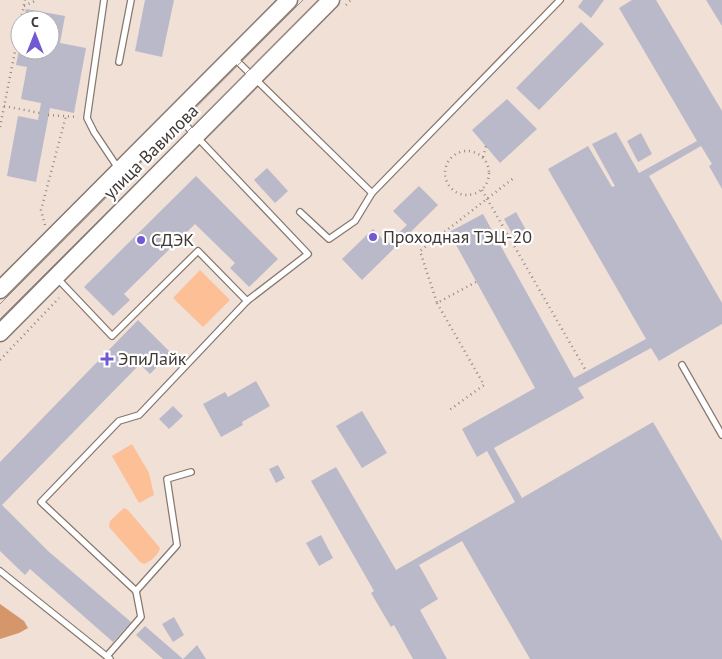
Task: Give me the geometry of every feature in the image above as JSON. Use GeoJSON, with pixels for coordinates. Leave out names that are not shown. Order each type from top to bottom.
{"type":"FeatureCollection","features":[{"type":"Feature","properties":{"kind":"main road","name":"улица Вавилова"},"geometry":{"type":"LineString","coordinates":[[0,290],[289,0]]}},
{"type":"Feature","properties":{"kind":"main road","name":"улица Вавилова"},"geometry":{"type":"LineString","coordinates":[[0,333],[331,0]]}},
{"type":"Feature","properties":{"kind":"lane"},"geometry":{"type":"LineString","coordinates":[[104,0],[87,118],[94,132],[120,170]]}},
{"type":"Feature","properties":{"kind":"lane"},"geometry":{"type":"LineString","coordinates":[[119,62],[131,0]]}},
{"type":"Feature","properties":{"kind":"lane"},"geometry":{"type":"LineString","coordinates":[[300,212],[329,239],[355,221],[372,193],[560,0]]}},
{"type":"Feature","properties":{"kind":"lane"},"geometry":{"type":"LineString","coordinates":[[233,56],[372,193]]}},
{"type":"Feature","properties":{"kind":"lane"},"geometry":{"type":"LineString","coordinates":[[0,571],[108,658],[141,617],[136,591],[42,502],[119,421],[139,415],[247,301],[308,254],[175,114]]}},
{"type":"Feature","properties":{"kind":"lane"},"geometry":{"type":"LineString","coordinates":[[56,277],[112,336],[198,251],[247,301]]}},
{"type":"Feature","properties":{"kind":"lane"},"geometry":{"type":"LineString","coordinates":[[682,365],[722,435]]}},
{"type":"Feature","properties":{"kind":"lane"},"geometry":{"type":"LineString","coordinates":[[136,591],[177,545],[167,479],[191,472]]}},
{"type":"Feature","properties":{"kind":"path"},"geometry":{"type":"LineString","coordinates":[[23,10],[25,0]]}},
{"type":"Feature","properties":{"kind":"path"},"geometry":{"type":"LineString","coordinates":[[24,6],[37,0]]}},
{"type":"Feature","properties":{"kind":"path"},"geometry":{"type":"LineString","coordinates":[[0,127],[13,60]]}},
{"type":"Feature","properties":{"kind":"path"},"geometry":{"type":"LineString","coordinates":[[4,106],[40,113]]}},
{"type":"Feature","properties":{"kind":"path"},"geometry":{"type":"LineString","coordinates":[[48,115],[87,118]]}},
{"type":"Feature","properties":{"kind":"path"},"geometry":{"type":"LineString","coordinates":[[46,229],[42,210],[66,116]]}},
{"type":"Feature","properties":{"kind":"path"},"geometry":{"type":"LineString","coordinates":[[483,157],[486,146]]}},
{"type":"Feature","properties":{"kind":"path"},"geometry":{"type":"LineString","coordinates":[[463,151],[477,153],[483,157],[487,163],[489,178],[482,190],[468,195],[461,194],[449,186],[445,172],[450,159],[463,151]]}},
{"type":"Feature","properties":{"kind":"path"},"geometry":{"type":"LineString","coordinates":[[448,411],[484,385],[437,303],[420,251],[515,178]]}},
{"type":"Feature","properties":{"kind":"path"},"geometry":{"type":"LineString","coordinates":[[482,190],[585,369]]}},
{"type":"Feature","properties":{"kind":"path"},"geometry":{"type":"LineString","coordinates":[[437,303],[476,282]]}},
{"type":"Feature","properties":{"kind":"path"},"geometry":{"type":"LineString","coordinates":[[0,360],[15,342]]}},
{"type":"Feature","properties":{"kind":"shaded area"},"geometry":{"type":"Polygon","coordinates":[[[200,270],[230,300],[203,327],[173,298],[200,270]]]}},
{"type":"Feature","properties":{"kind":"shaded area"},"geometry":{"type":"Polygon","coordinates":[[[132,444],[149,473],[154,495],[139,503],[112,456],[132,444]]]}},
{"type":"Feature","properties":{"kind":"shaded area"},"geometry":{"type":"Polygon","coordinates":[[[124,508],[128,510],[160,548],[158,553],[149,562],[144,564],[140,562],[109,527],[110,521],[124,508]]]}},
{"type":"Feature","properties":{"kind":"shaded area"},"geometry":{"type":"Polygon","coordinates":[[[0,604],[24,621],[28,628],[0,639],[0,604]]]}},
{"type":"Feature","properties":{"kind":"building"},"geometry":{"type":"Polygon","coordinates":[[[145,0],[174,0],[162,57],[135,51],[145,0]]]}},
{"type":"Feature","properties":{"kind":"building"},"geometry":{"type":"Polygon","coordinates":[[[583,0],[604,0],[591,18],[578,7],[583,0]]]}},
{"type":"Feature","properties":{"kind":"building"},"geometry":{"type":"Polygon","coordinates":[[[632,0],[656,0],[722,111],[722,189],[709,166],[712,164],[701,146],[649,176],[722,303],[722,324],[659,361],[651,348],[578,388],[584,398],[494,448],[522,498],[653,422],[722,541],[722,659],[530,659],[462,541],[419,565],[438,599],[420,610],[447,659],[413,659],[394,625],[391,627],[371,593],[374,591],[311,481],[336,467],[396,570],[515,502],[487,451],[477,457],[462,429],[535,388],[449,232],[483,214],[574,378],[646,339],[548,169],[588,146],[612,187],[615,186],[592,144],[616,132],[639,173],[697,141],[619,8],[632,0]]]}},
{"type":"Feature","properties":{"kind":"building"},"geometry":{"type":"Polygon","coordinates":[[[706,0],[722,0],[722,26],[706,0]]]}},
{"type":"Feature","properties":{"kind":"building"},"geometry":{"type":"Polygon","coordinates":[[[60,15],[65,16],[60,43],[60,15]]]}},
{"type":"Feature","properties":{"kind":"building"},"geometry":{"type":"Polygon","coordinates":[[[581,22],[604,44],[539,110],[516,88],[581,22]]]}},
{"type":"Feature","properties":{"kind":"building"},"geometry":{"type":"Polygon","coordinates":[[[60,43],[86,48],[74,113],[50,108],[36,182],[7,176],[18,116],[38,120],[41,103],[21,99],[27,67],[16,65],[17,60],[60,60],[60,43]]]}},
{"type":"Feature","properties":{"kind":"building"},"geometry":{"type":"Polygon","coordinates":[[[507,99],[537,129],[500,163],[472,130],[507,99]]]}},
{"type":"Feature","properties":{"kind":"building"},"geometry":{"type":"Polygon","coordinates":[[[641,133],[652,154],[638,162],[627,141],[641,133]]]}},
{"type":"Feature","properties":{"kind":"building"},"geometry":{"type":"Polygon","coordinates":[[[267,168],[288,191],[275,203],[254,180],[267,168]]]}},
{"type":"Feature","properties":{"kind":"building"},"geometry":{"type":"Polygon","coordinates":[[[196,176],[278,259],[249,287],[230,268],[235,263],[195,224],[124,294],[130,300],[113,316],[84,287],[196,176]]]}},
{"type":"Feature","properties":{"kind":"building","name":"Проходная ТЭЦ-20"},"geometry":{"type":"Polygon","coordinates":[[[419,186],[438,205],[362,280],[342,259],[373,229],[387,244],[407,225],[393,211],[419,186]]]}},
{"type":"Feature","properties":{"kind":"building"},"geometry":{"type":"Polygon","coordinates":[[[516,212],[526,230],[514,237],[504,219],[516,212]]]}},
{"type":"Feature","properties":{"kind":"building"},"geometry":{"type":"Polygon","coordinates":[[[138,320],[171,353],[150,374],[140,364],[2,505],[48,551],[131,622],[113,642],[30,569],[25,575],[0,551],[0,462],[138,320]]]}},
{"type":"Feature","properties":{"kind":"building"},"geometry":{"type":"Polygon","coordinates":[[[256,381],[270,406],[242,422],[243,425],[221,437],[203,404],[225,392],[228,397],[256,381]]]}},
{"type":"Feature","properties":{"kind":"building"},"geometry":{"type":"Polygon","coordinates":[[[173,406],[183,416],[169,429],[159,419],[173,406]]]}},
{"type":"Feature","properties":{"kind":"building"},"geometry":{"type":"Polygon","coordinates":[[[362,411],[387,453],[362,468],[336,426],[362,411]]]}},
{"type":"Feature","properties":{"kind":"building"},"geometry":{"type":"Polygon","coordinates":[[[278,465],[285,478],[276,483],[269,469],[278,465]]]}},
{"type":"Feature","properties":{"kind":"building"},"geometry":{"type":"Polygon","coordinates":[[[321,535],[333,558],[319,566],[306,543],[321,535]]]}},
{"type":"Feature","properties":{"kind":"building"},"geometry":{"type":"Polygon","coordinates":[[[174,617],[184,635],[173,642],[162,624],[174,617]]]}},
{"type":"Feature","properties":{"kind":"building"},"geometry":{"type":"Polygon","coordinates":[[[145,626],[183,659],[163,659],[136,635],[145,626]]]}},
{"type":"Feature","properties":{"kind":"building"},"geometry":{"type":"Polygon","coordinates":[[[197,645],[206,659],[183,659],[197,645]]]}},
{"type":"Feature","properties":{"kind":"tram line"},"geometry":{"type":"LineString","coordinates":[[0,304],[303,0]]}},
{"type":"Feature","properties":{"kind":"tram line"},"geometry":{"type":"LineString","coordinates":[[0,319],[319,0]]}},
{"type":"Feature","properties":{"kind":"place","name":"Проходная ТЭЦ-20"},"geometry":{"type":"Point","coordinates":[373,237]}},
{"type":"Feature","properties":{"kind":"place","name":"СДЭК"},"geometry":{"type":"Point","coordinates":[141,240]}},
{"type":"Feature","properties":{"kind":"place","name":"ЭпиЛайк"},"geometry":{"type":"Point","coordinates":[107,359]}}]}
